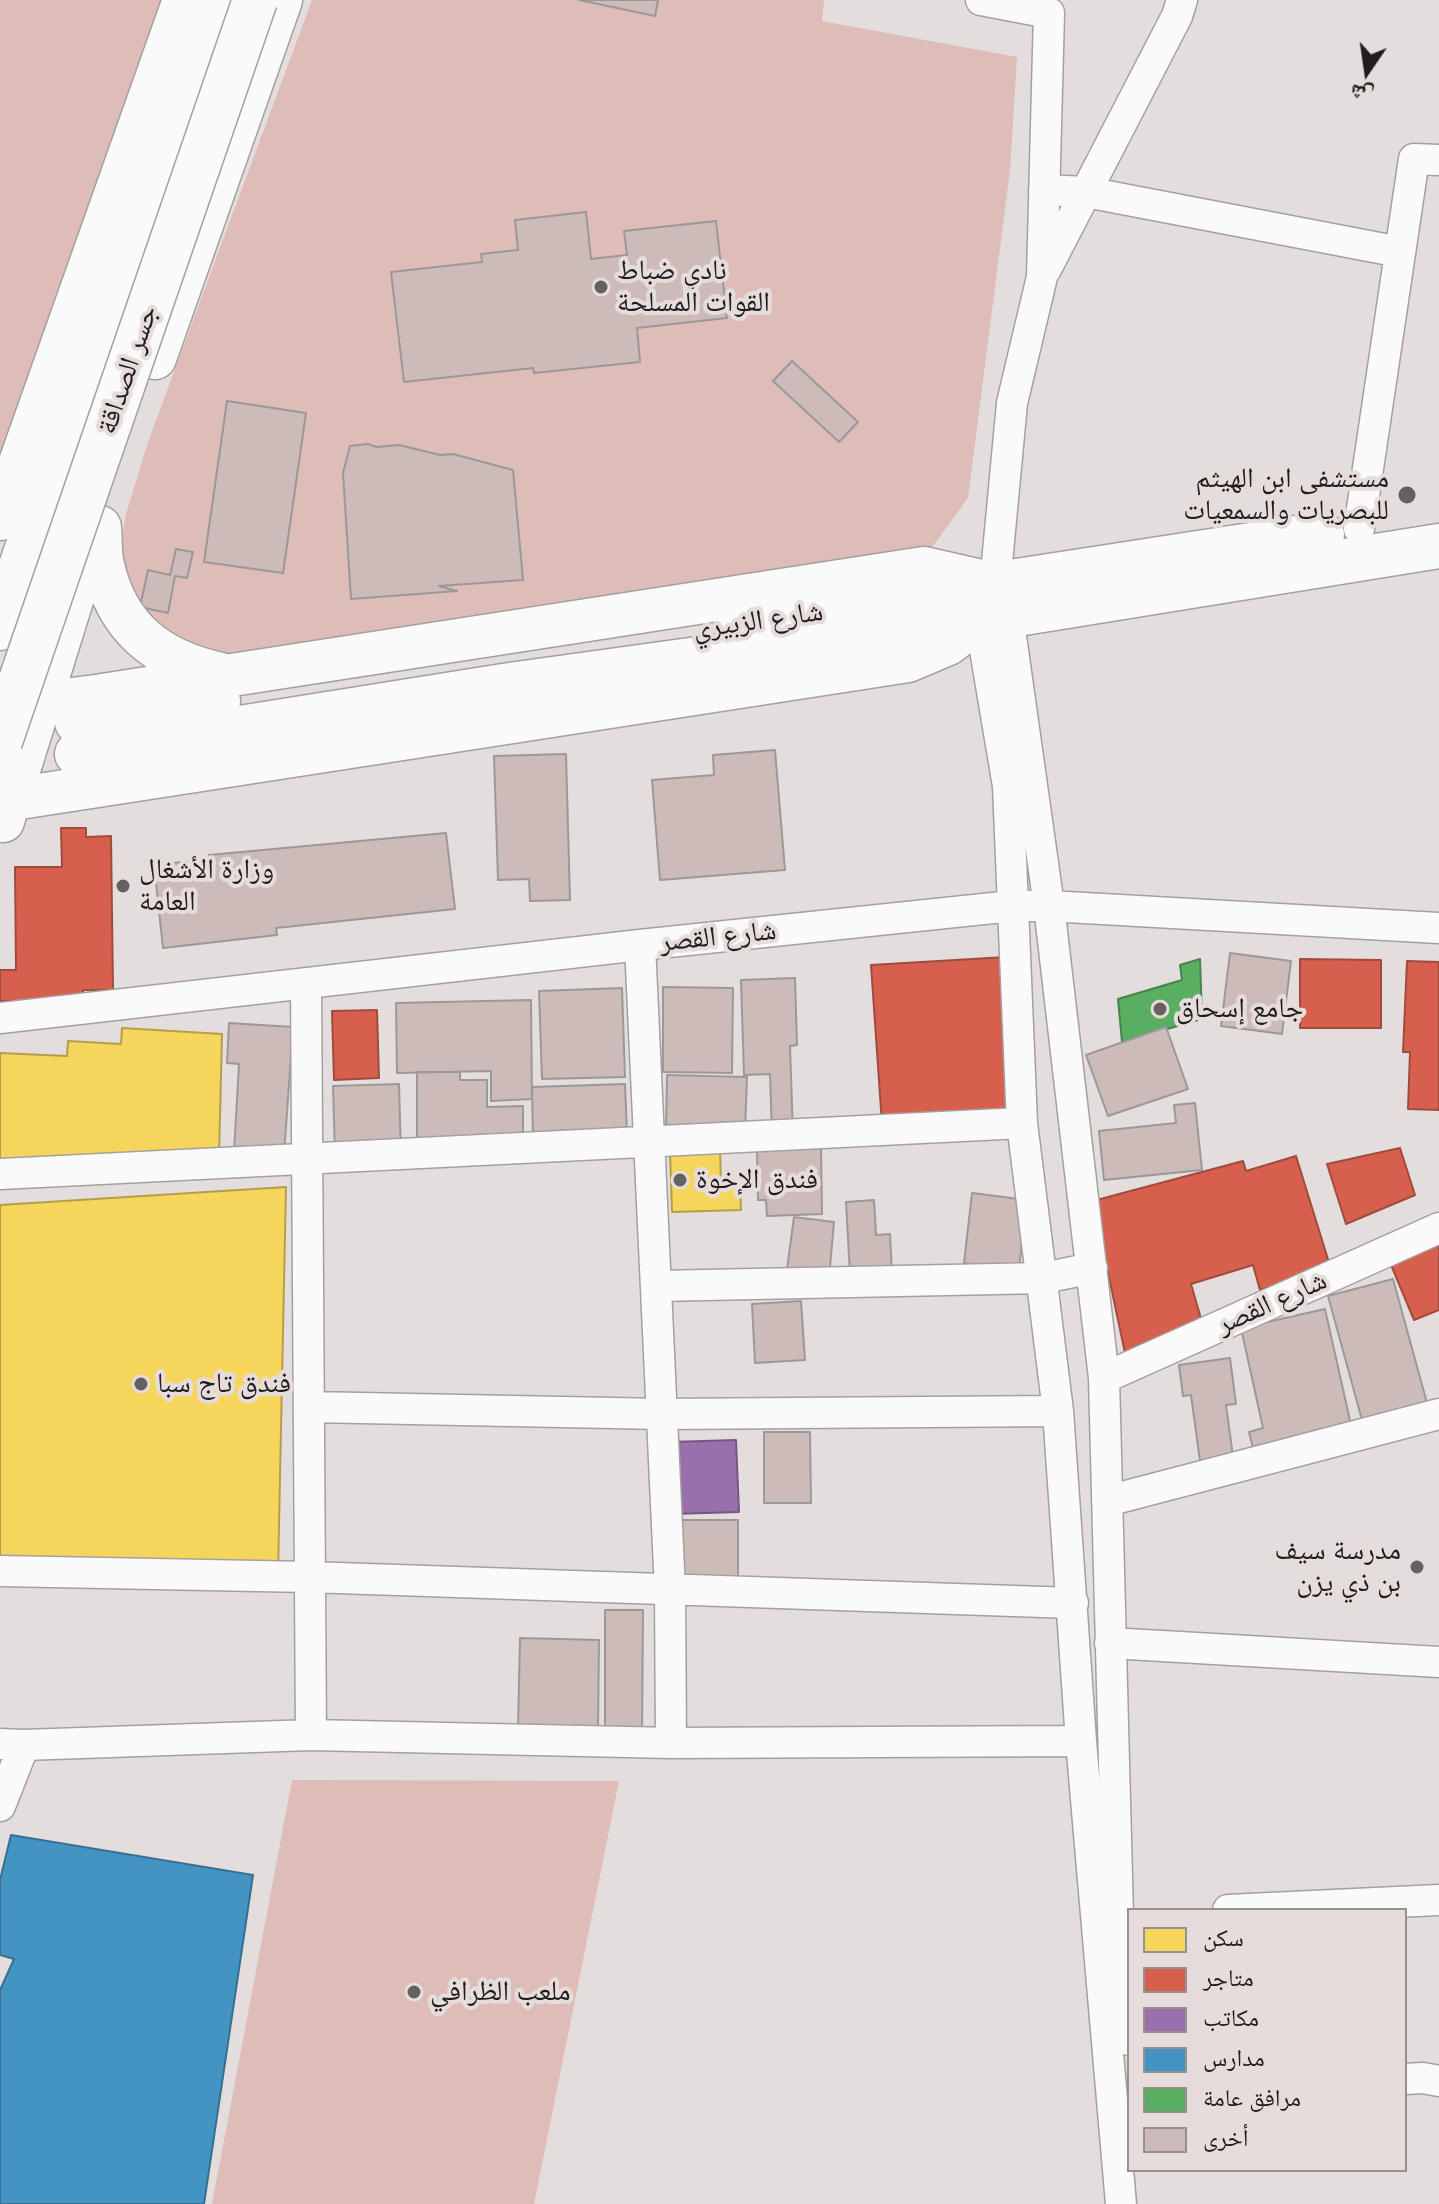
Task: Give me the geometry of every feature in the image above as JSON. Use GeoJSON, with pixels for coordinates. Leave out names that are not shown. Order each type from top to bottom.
{"type":"FeatureCollection","features":[{"type":"Feature","properties":{"kind":"main road"},"geometry":{"type":"LineString","coordinates":[[0,519],[184,0]]}},
{"type":"Feature","properties":{"kind":"main road","name":"جسر الصداقة"},"geometry":{"type":"LineString","coordinates":[[0,628],[214,0]]}},
{"type":"Feature","properties":{"kind":"main road","name":"جسر الصداقة"},"geometry":{"type":"LineString","coordinates":[[0,741],[255,0]]}},
{"type":"Feature","properties":{"kind":"main road"},"geometry":{"type":"LineString","coordinates":[[0,734],[20,705],[99,514],[281,0]]}},
{"type":"Feature","properties":{"kind":"main road"},"geometry":{"type":"LineString","coordinates":[[99,514],[103,564],[115,599],[133,629],[161,654],[195,669],[230,676]]}},
{"type":"Feature","properties":{"kind":"main road","name":"شارع الزبيري"},"geometry":{"type":"LineString","coordinates":[[994,607],[1359,529],[1439,516]]}},
{"type":"Feature","properties":{"kind":"main road","name":"شارع الزبيري"},"geometry":{"type":"LineString","coordinates":[[77,738],[994,607],[1125,597],[1439,546]]}},
{"type":"Feature","properties":{"kind":"main road","name":"شارع الزبيري"},"geometry":{"type":"LineString","coordinates":[[1125,597],[1234,600],[1439,566]]}},
{"type":"Feature","properties":{"kind":"main road"},"geometry":{"type":"LineString","coordinates":[[924,568],[994,607],[948,644],[908,661],[2,805],[20,705],[230,676],[924,568]]}},
{"type":"Feature","properties":{"kind":"street"},"geometry":{"type":"LineString","coordinates":[[981,0],[1049,13],[1042,277],[1012,403],[994,607],[1008,786],[1022,1123],[1044,1278],[1058,1411],[1081,1741],[1121,2204]]}},
{"type":"Feature","properties":{"kind":"street"},"geometry":{"type":"LineString","coordinates":[[1042,277],[1177,16],[1182,0]]}},
{"type":"Feature","properties":{"kind":"street"},"geometry":{"type":"LineString","coordinates":[[1359,529],[1414,159],[1439,160]]}},
{"type":"Feature","properties":{"kind":"street"},"geometry":{"type":"LineString","coordinates":[[1044,190],[1086,192],[1400,252]]}},
{"type":"Feature","properties":{"kind":"street"},"geometry":{"type":"LineString","coordinates":[[994,607],[1049,906],[1104,1378],[1110,1643],[1127,1999]]}},
{"type":"Feature","properties":{"kind":"street","name":"شارع القصر"},"geometry":{"type":"LineString","coordinates":[[0,1018],[1012,906],[1439,928]]}},
{"type":"Feature","properties":{"kind":"street"},"geometry":{"type":"LineString","coordinates":[[640,945],[670,1590],[671,1743]]}},
{"type":"Feature","properties":{"kind":"street"},"geometry":{"type":"LineString","coordinates":[[306,983],[311,1735]]}},
{"type":"Feature","properties":{"kind":"street"},"geometry":{"type":"LineString","coordinates":[[0,1174],[1022,1123]]}},
{"type":"Feature","properties":{"kind":"street","name":"شارع القصر"},"geometry":{"type":"LineString","coordinates":[[1104,1378],[1439,1228]]}},
{"type":"Feature","properties":{"kind":"street"},"geometry":{"type":"LineString","coordinates":[[657,1286],[1044,1278],[1092,1268]]}},
{"type":"Feature","properties":{"kind":"street"},"geometry":{"type":"LineString","coordinates":[[310,1407],[663,1414],[1058,1411]]}},
{"type":"Feature","properties":{"kind":"street"},"geometry":{"type":"LineString","coordinates":[[1107,1501],[1439,1414]]}},
{"type":"Feature","properties":{"kind":"street"},"geometry":{"type":"LineString","coordinates":[[0,1571],[309,1577],[1073,1603]]}},
{"type":"Feature","properties":{"kind":"street"},"geometry":{"type":"LineString","coordinates":[[1110,1643],[1439,1662]]}},
{"type":"Feature","properties":{"kind":"street"},"geometry":{"type":"LineString","coordinates":[[0,1806],[12,1745],[311,1735],[671,1743],[1081,1741]]}},
{"type":"Feature","properties":{"kind":"street"},"geometry":{"type":"LineString","coordinates":[[1270,1908],[1439,1900]]}},
{"type":"Feature","properties":{"kind":"street"},"geometry":{"type":"LineString","coordinates":[[1407,2079],[1439,2081]]}},
{"type":"Feature","properties":{"kind":"street"},"geometry":{"type":"LineString","coordinates":[[1137,2172],[1139,2204]]}},
{"type":"Feature","properties":{"kind":"shaded area"},"geometry":{"type":"Polygon","coordinates":[[[0,0],[170,0],[0,478],[0,0]]]}},
{"type":"Feature","properties":{"kind":"shaded area","name":"نادي ضباط القوات المسلحة"},"geometry":{"type":"Polygon","coordinates":[[[312,0],[824,0],[822,21],[1017,57],[1010,170],[968,498],[930,550],[296,648],[195,658],[156,639],[117,570],[126,514],[148,442],[312,0]]]}},
{"type":"Feature","properties":{"kind":"shaded area","name":"ملعب الظرافي"},"geometry":{"type":"Polygon","coordinates":[[[292,1780],[619,1781],[534,2204],[212,2204],[292,1780]]]}},
{"type":"Feature","properties":{"kind":"building: سكن"},"geometry":{"type":"Polygon","coordinates":[[[122,1028],[222,1034],[219,1158],[0,1165],[0,1053],[67,1056],[68,1041],[121,1044],[122,1028]]]}},
{"type":"Feature","properties":{"kind":"building: سكن"},"geometry":{"type":"Polygon","coordinates":[[[720,1150],[721,1185],[740,1184],[741,1210],[672,1212],[670,1151],[720,1150]]]}},
{"type":"Feature","properties":{"kind":"building: سكن","name":"فندق تاج سبا"},"geometry":{"type":"Polygon","coordinates":[[[286,1187],[278,1574],[0,1563],[0,1205],[286,1187]]]}},
{"type":"Feature","properties":{"kind":"building: متاجر"},"geometry":{"type":"Polygon","coordinates":[[[61,828],[86,828],[86,837],[111,836],[113,990],[83,990],[83,1001],[0,1001],[0,970],[16,970],[15,867],[62,867],[61,828]]]}},
{"type":"Feature","properties":{"kind":"building: متاجر"},"geometry":{"type":"Polygon","coordinates":[[[1006,957],[1018,1115],[882,1124],[871,965],[1006,957]]]}},
{"type":"Feature","properties":{"kind":"building: متاجر"},"geometry":{"type":"Polygon","coordinates":[[[1300,959],[1381,960],[1381,1028],[1300,1028],[1300,959]]]}},
{"type":"Feature","properties":{"kind":"building: متاجر"},"geometry":{"type":"Polygon","coordinates":[[[1407,961],[1439,962],[1439,1110],[1408,1109],[1410,1052],[1403,1052],[1407,961]]]}},
{"type":"Feature","properties":{"kind":"building: متاجر"},"geometry":{"type":"Polygon","coordinates":[[[377,1010],[379,1078],[334,1080],[332,1011],[377,1010]]]}},
{"type":"Feature","properties":{"kind":"building: متاجر"},"geometry":{"type":"Polygon","coordinates":[[[1400,1148],[1415,1195],[1346,1224],[1327,1164],[1400,1148]]]}},
{"type":"Feature","properties":{"kind":"building: متاجر"},"geometry":{"type":"Polygon","coordinates":[[[1296,1156],[1331,1269],[1260,1290],[1253,1265],[1191,1284],[1204,1329],[1125,1353],[1093,1201],[1243,1161],[1246,1171],[1296,1156]]]}},
{"type":"Feature","properties":{"kind":"building: متاجر"},"geometry":{"type":"Polygon","coordinates":[[[1439,1231],[1439,1310],[1414,1320],[1389,1260],[1439,1231]]]}},
{"type":"Feature","properties":{"kind":"building: مكاتب"},"geometry":{"type":"Polygon","coordinates":[[[736,1440],[739,1512],[672,1514],[670,1442],[736,1440]]]}},
{"type":"Feature","properties":{"kind":"building: مدارس"},"geometry":{"type":"Polygon","coordinates":[[[11,1835],[253,1875],[204,2204],[0,2204],[0,1990],[14,1959],[0,1955],[0,1880],[11,1835]]]}},
{"type":"Feature","properties":{"kind":"building: مرافق عامة","name":"جامع إسحاق"},"geometry":{"type":"Polygon","coordinates":[[[1200,959],[1202,1019],[1122,1042],[1118,999],[1182,980],[1180,965],[1200,959]]]}},
{"type":"Feature","properties":{"kind":"building: أخرى"},"geometry":{"type":"Polygon","coordinates":[[[579,0],[658,0],[655,16],[579,0]]]}},
{"type":"Feature","properties":{"kind":"building: أخرى"},"geometry":{"type":"Polygon","coordinates":[[[586,212],[591,259],[627,255],[624,231],[716,221],[727,318],[637,328],[640,362],[534,373],[533,368],[404,382],[391,272],[482,262],[481,254],[518,250],[515,220],[586,212]]]}},
{"type":"Feature","properties":{"kind":"building: أخرى"},"geometry":{"type":"Polygon","coordinates":[[[792,361],[858,422],[839,442],[773,381],[792,361]]]}},
{"type":"Feature","properties":{"kind":"building: أخرى"},"geometry":{"type":"Polygon","coordinates":[[[227,401],[306,413],[283,573],[204,562],[227,401]]]}},
{"type":"Feature","properties":{"kind":"building: أخرى"},"geometry":{"type":"Polygon","coordinates":[[[368,444],[377,447],[399,445],[440,455],[453,454],[513,470],[523,580],[439,586],[457,591],[351,599],[343,473],[350,446],[368,444]]]}},
{"type":"Feature","properties":{"kind":"building: أخرى"},"geometry":{"type":"Polygon","coordinates":[[[176,549],[193,552],[187,578],[175,576],[168,613],[140,607],[148,570],[170,575],[176,549]]]}},
{"type":"Feature","properties":{"kind":"building: أخرى"},"geometry":{"type":"Polygon","coordinates":[[[775,750],[785,870],[660,880],[652,780],[714,775],[713,755],[775,750]]]}},
{"type":"Feature","properties":{"kind":"building: أخرى"},"geometry":{"type":"Polygon","coordinates":[[[566,754],[570,900],[530,901],[529,879],[498,880],[494,756],[566,754]]]}},
{"type":"Feature","properties":{"kind":"building: أخرى"},"geometry":{"type":"Polygon","coordinates":[[[446,833],[455,909],[276,928],[277,935],[163,948],[154,865],[191,861],[193,880],[212,878],[209,855],[446,833]]]}},
{"type":"Feature","properties":{"kind":"building: أخرى"},"geometry":{"type":"Polygon","coordinates":[[[1230,953],[1291,961],[1282,1034],[1221,1026],[1230,953]]]}},
{"type":"Feature","properties":{"kind":"building: أخرى"},"geometry":{"type":"Polygon","coordinates":[[[795,978],[797,1045],[790,1046],[793,1134],[772,1134],[770,1074],[744,1075],[741,980],[795,978]]]}},
{"type":"Feature","properties":{"kind":"building: أخرى"},"geometry":{"type":"Polygon","coordinates":[[[663,987],[733,988],[732,1073],[663,1072],[663,987]]]}},
{"type":"Feature","properties":{"kind":"building: أخرى"},"geometry":{"type":"Polygon","coordinates":[[[622,988],[625,1077],[542,1079],[539,991],[622,988]]]}},
{"type":"Feature","properties":{"kind":"building: أخرى"},"geometry":{"type":"Polygon","coordinates":[[[531,1000],[532,1099],[491,1101],[491,1071],[397,1073],[396,1003],[531,1000]]]}},
{"type":"Feature","properties":{"kind":"building: أخرى"},"geometry":{"type":"Polygon","coordinates":[[[229,1023],[293,1027],[284,1155],[234,1152],[239,1064],[227,1063],[229,1023]]]}},
{"type":"Feature","properties":{"kind":"building: أخرى"},"geometry":{"type":"Polygon","coordinates":[[[1166,1027],[1188,1089],[1108,1116],[1086,1055],[1166,1027]]]}},
{"type":"Feature","properties":{"kind":"building: أخرى"},"geometry":{"type":"Polygon","coordinates":[[[417,1072],[460,1072],[460,1080],[487,1080],[487,1107],[523,1106],[523,1140],[417,1140],[417,1072]]]}},
{"type":"Feature","properties":{"kind":"building: أخرى"},"geometry":{"type":"Polygon","coordinates":[[[667,1075],[747,1077],[745,1130],[666,1132],[667,1075]]]}},
{"type":"Feature","properties":{"kind":"building: أخرى"},"geometry":{"type":"Polygon","coordinates":[[[399,1084],[401,1153],[335,1156],[333,1086],[399,1084]]]}},
{"type":"Feature","properties":{"kind":"building: أخرى"},"geometry":{"type":"Polygon","coordinates":[[[625,1084],[627,1133],[533,1143],[532,1087],[625,1084]]]}},
{"type":"Feature","properties":{"kind":"building: أخرى"},"geometry":{"type":"Polygon","coordinates":[[[1195,1103],[1202,1170],[1104,1180],[1099,1131],[1176,1123],[1174,1105],[1195,1103]]]}},
{"type":"Feature","properties":{"kind":"building: أخرى"},"geometry":{"type":"Polygon","coordinates":[[[821,1146],[822,1214],[767,1216],[766,1200],[758,1200],[757,1148],[821,1146]]]}},
{"type":"Feature","properties":{"kind":"building: أخرى"},"geometry":{"type":"Polygon","coordinates":[[[972,1193],[1027,1200],[1019,1269],[964,1263],[972,1193]]]}},
{"type":"Feature","properties":{"kind":"building: أخرى"},"geometry":{"type":"Polygon","coordinates":[[[874,1200],[876,1235],[890,1234],[892,1273],[850,1275],[846,1202],[874,1200]]]}},
{"type":"Feature","properties":{"kind":"building: أخرى"},"geometry":{"type":"Polygon","coordinates":[[[794,1217],[834,1222],[829,1278],[786,1277],[794,1217]]]}},
{"type":"Feature","properties":{"kind":"building: أخرى"},"geometry":{"type":"Polygon","coordinates":[[[1393,1279],[1427,1403],[1362,1420],[1328,1296],[1393,1279]]]}},
{"type":"Feature","properties":{"kind":"building: أخرى"},"geometry":{"type":"Polygon","coordinates":[[[801,1301],[805,1360],[755,1363],[752,1304],[801,1301]]]}},
{"type":"Feature","properties":{"kind":"building: أخرى"},"geometry":{"type":"Polygon","coordinates":[[[1325,1309],[1351,1425],[1253,1448],[1249,1432],[1263,1428],[1241,1328],[1325,1309]]]}},
{"type":"Feature","properties":{"kind":"building: أخرى"},"geometry":{"type":"Polygon","coordinates":[[[1230,1358],[1236,1404],[1226,1405],[1234,1464],[1201,1468],[1191,1395],[1183,1396],[1179,1365],[1230,1358]]]}},
{"type":"Feature","properties":{"kind":"building: أخرى"},"geometry":{"type":"Polygon","coordinates":[[[764,1432],[810,1432],[811,1503],[764,1503],[764,1432]]]}},
{"type":"Feature","properties":{"kind":"building: أخرى"},"geometry":{"type":"Polygon","coordinates":[[[674,1520],[738,1520],[738,1587],[673,1587],[674,1520]]]}},
{"type":"Feature","properties":{"kind":"building: أخرى"},"geometry":{"type":"Polygon","coordinates":[[[605,1610],[643,1610],[642,1734],[605,1733],[605,1610]]]}},
{"type":"Feature","properties":{"kind":"building: أخرى"},"geometry":{"type":"Polygon","coordinates":[[[520,1638],[599,1640],[598,1731],[518,1729],[520,1638]]]}},
{"type":"Feature","properties":{"kind":"place","name":"نادي ضباط القوات المسلحة"},"geometry":{"type":"Point","coordinates":[601,287]}},
{"type":"Feature","properties":{"kind":"place","name":"مستشفى ابن الهيثم للبصريات والسمعيات"},"geometry":{"type":"Point","coordinates":[1407,495]}},
{"type":"Feature","properties":{"kind":"place","name":"وزارة الأشغال العامة"},"geometry":{"type":"Point","coordinates":[123,886]}},
{"type":"Feature","properties":{"kind":"place","name":"جامع إسحاق"},"geometry":{"type":"Point","coordinates":[1160,1009]}},
{"type":"Feature","properties":{"kind":"place","name":"فندق الإخوة"},"geometry":{"type":"Point","coordinates":[680,1180]}},
{"type":"Feature","properties":{"kind":"place","name":"فندق تاج سبا"},"geometry":{"type":"Point","coordinates":[141,1384]}},
{"type":"Feature","properties":{"kind":"place","name":"مدرسة سيف بن ذي يزن"},"geometry":{"type":"Point","coordinates":[1417,1567]}},
{"type":"Feature","properties":{"kind":"place","name":"ملعب الظرافي"},"geometry":{"type":"Point","coordinates":[414,1992]}}]}
